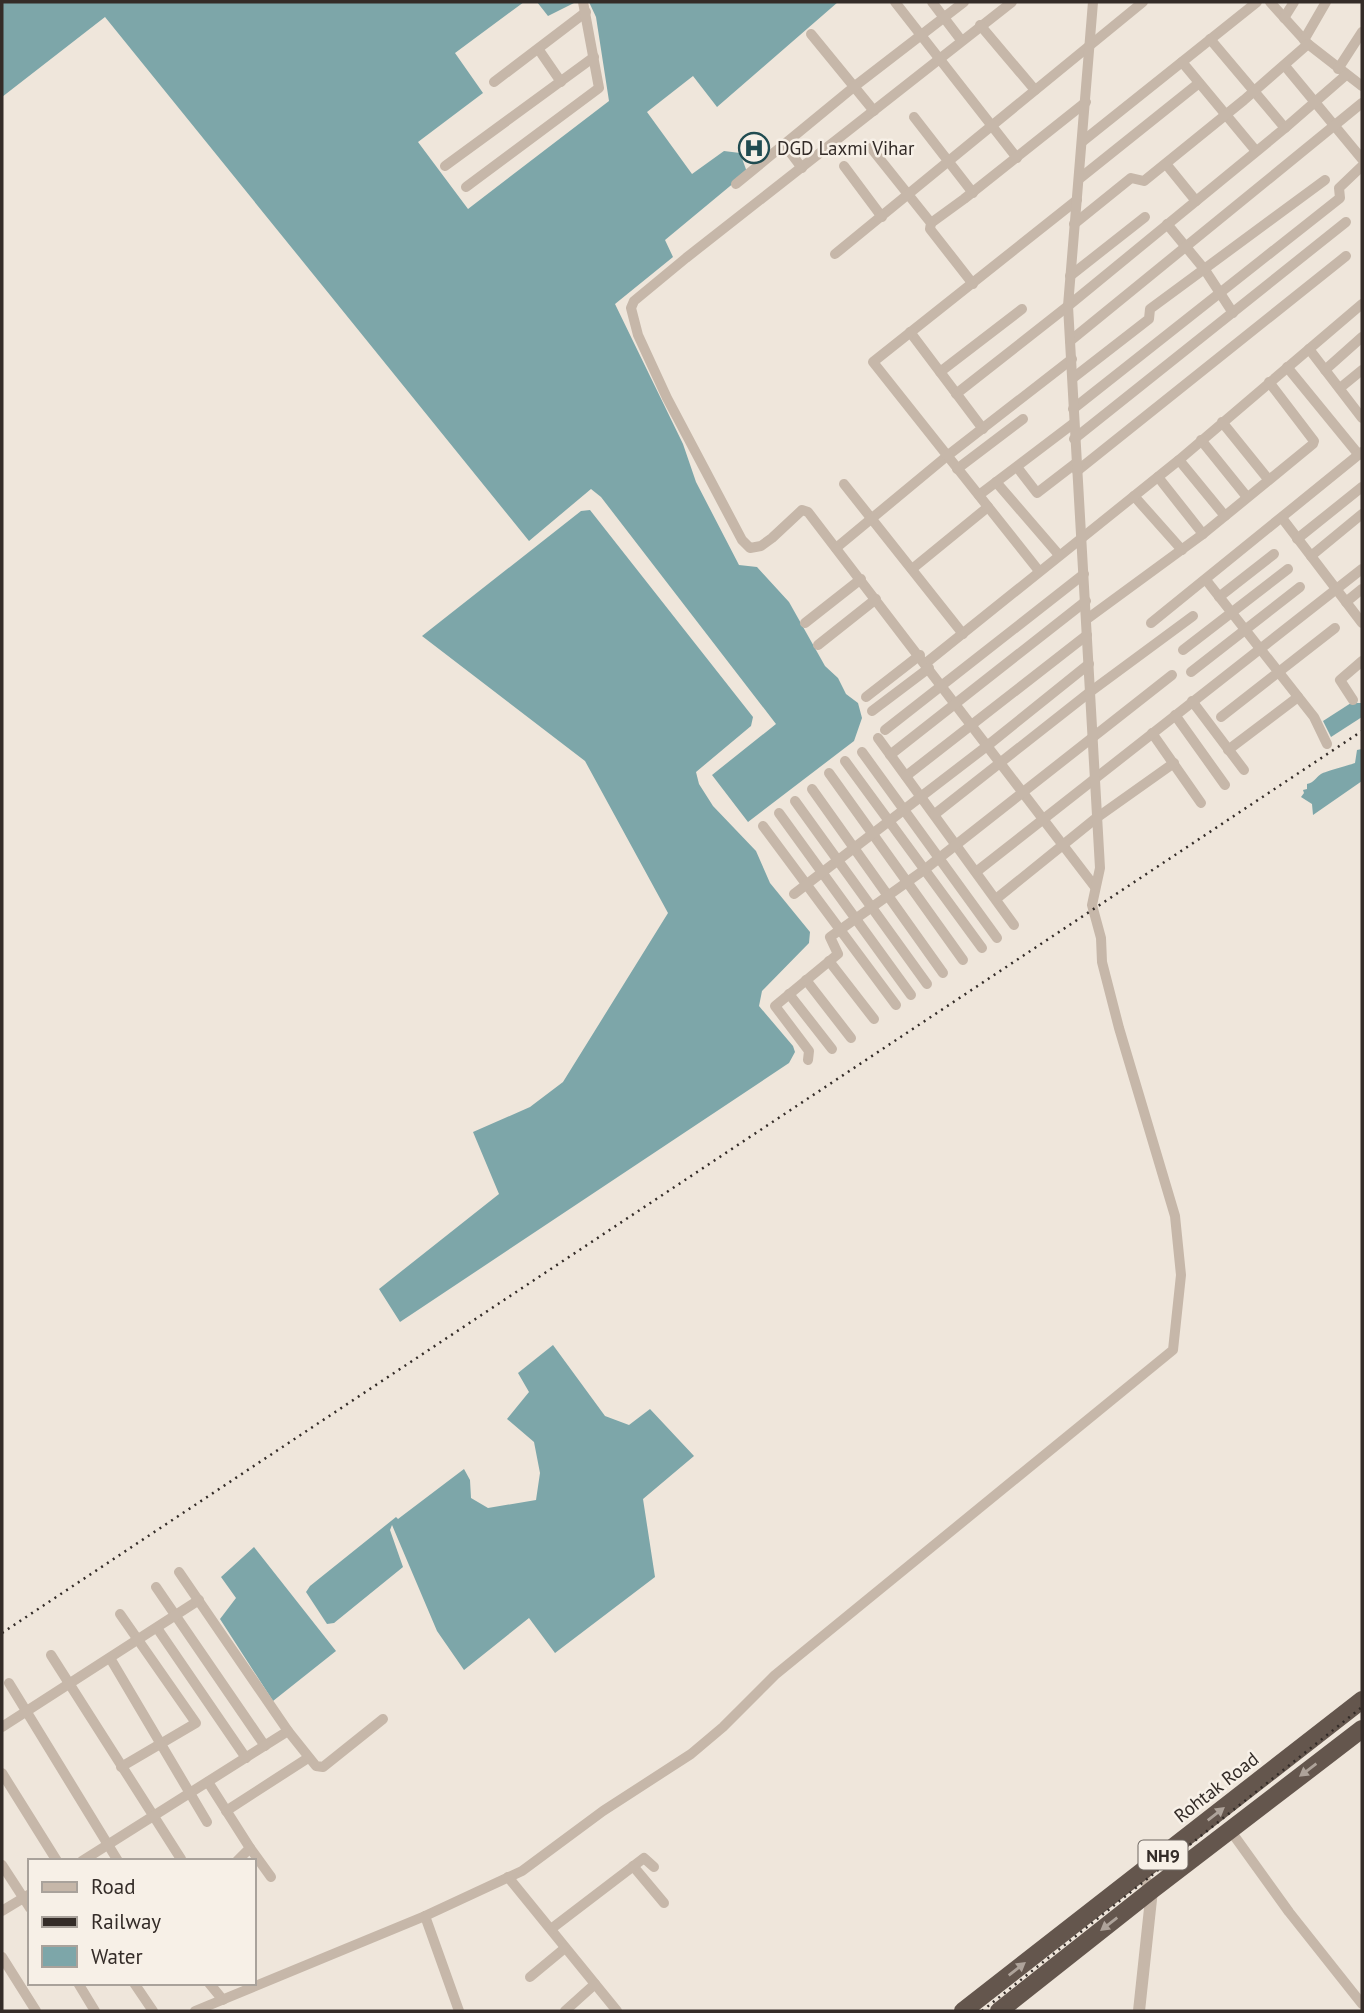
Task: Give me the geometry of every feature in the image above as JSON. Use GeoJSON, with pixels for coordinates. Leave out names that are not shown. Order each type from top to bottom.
{"type":"FeatureCollection","features":[{"type":"Feature","properties":{"kind":"highway","name":"Rohtak Road"},"geometry":{"type":"LineString","coordinates":[[963,2011],[986,2004],[1140,1874],[1362,1700]]}},
{"type":"Feature","properties":{"kind":"highway","name":"NH9"},"geometry":{"type":"LineString","coordinates":[[999,2011],[1152,1889],[1362,1729]]}},
{"type":"Feature","properties":{"kind":"street"},"geometry":{"type":"LineString","coordinates":[[895,2],[1017,158]]}},
{"type":"Feature","properties":{"kind":"street"},"geometry":{"type":"LineString","coordinates":[[932,2],[961,40]]}},
{"type":"Feature","properties":{"kind":"street"},"geometry":{"type":"LineString","coordinates":[[736,184],[920,34],[964,2]]}},
{"type":"Feature","properties":{"kind":"street"},"geometry":{"type":"LineString","coordinates":[[1012,2],[678,265],[634,302],[631,308],[638,335],[667,398],[742,540],[750,548],[761,546],[805,509],[1095,887]]}},
{"type":"Feature","properties":{"kind":"street"},"geometry":{"type":"LineString","coordinates":[[195,2011],[425,1916],[528,1867],[603,1811],[691,1754],[723,1727],[775,1675],[1173,1349],[1181,1275],[1175,1216],[1119,1028],[1102,962],[1101,937],[1092,905],[1100,868],[1068,306],[1093,2]]}},
{"type":"Feature","properties":{"kind":"street"},"geometry":{"type":"LineString","coordinates":[[835,254],[1143,2]]}},
{"type":"Feature","properties":{"kind":"street"},"geometry":{"type":"LineString","coordinates":[[1083,141],[1257,2]]}},
{"type":"Feature","properties":{"kind":"street"},"geometry":{"type":"LineString","coordinates":[[1270,2],[1306,42],[1362,86]]}},
{"type":"Feature","properties":{"kind":"street"},"geometry":{"type":"LineString","coordinates":[[1284,18],[1294,2]]}},
{"type":"Feature","properties":{"kind":"street"},"geometry":{"type":"LineString","coordinates":[[1074,224],[1131,178],[1144,181],[1284,66],[1306,42],[1326,2]]}},
{"type":"Feature","properties":{"kind":"street"},"geometry":{"type":"LineString","coordinates":[[494,82],[539,50],[585,7]]}},
{"type":"Feature","properties":{"kind":"street"},"geometry":{"type":"LineString","coordinates":[[466,187],[599,88],[585,7]]}},
{"type":"Feature","properties":{"kind":"street"},"geometry":{"type":"LineString","coordinates":[[980,25],[1035,90]]}},
{"type":"Feature","properties":{"kind":"street"},"geometry":{"type":"LineString","coordinates":[[956,394],[1068,306],[1315,102],[1342,72],[1362,32]]}},
{"type":"Feature","properties":{"kind":"street"},"geometry":{"type":"LineString","coordinates":[[811,34],[874,111]]}},
{"type":"Feature","properties":{"kind":"street"},"geometry":{"type":"LineString","coordinates":[[1210,39],[1285,128]]}},
{"type":"Feature","properties":{"kind":"street"},"geometry":{"type":"LineString","coordinates":[[539,50],[561,82]]}},
{"type":"Feature","properties":{"kind":"street"},"geometry":{"type":"LineString","coordinates":[[445,166],[594,57]]}},
{"type":"Feature","properties":{"kind":"street"},"geometry":{"type":"LineString","coordinates":[[1182,62],[1256,151]]}},
{"type":"Feature","properties":{"kind":"street"},"geometry":{"type":"LineString","coordinates":[[1284,66],[1362,159]]}},
{"type":"Feature","properties":{"kind":"street"},"geometry":{"type":"LineString","coordinates":[[1079,179],[1199,83]]}},
{"type":"Feature","properties":{"kind":"street"},"geometry":{"type":"LineString","coordinates":[[973,284],[930,229],[931,223],[973,193],[1086,102]]}},
{"type":"Feature","properties":{"kind":"street"},"geometry":{"type":"LineString","coordinates":[[1070,341],[1362,103]]}},
{"type":"Feature","properties":{"kind":"street"},"geometry":{"type":"LineString","coordinates":[[914,117],[973,193]]}},
{"type":"Feature","properties":{"kind":"street"},"geometry":{"type":"LineString","coordinates":[[783,144],[802,168]]}},
{"type":"Feature","properties":{"kind":"street"},"geometry":{"type":"LineString","coordinates":[[871,148],[931,223]]}},
{"type":"Feature","properties":{"kind":"street"},"geometry":{"type":"LineString","coordinates":[[1166,164],[1196,201]]}},
{"type":"Feature","properties":{"kind":"street"},"geometry":{"type":"LineString","coordinates":[[844,166],[882,217]]}},
{"type":"Feature","properties":{"kind":"street"},"geometry":{"type":"LineString","coordinates":[[1073,409],[1340,198],[1339,188],[1362,166]]}},
{"type":"Feature","properties":{"kind":"street"},"geometry":{"type":"LineString","coordinates":[[1073,377],[1149,319],[1150,309],[1325,180]]}},
{"type":"Feature","properties":{"kind":"street"},"geometry":{"type":"LineString","coordinates":[[1039,571],[873,363],[1077,200]]}},
{"type":"Feature","properties":{"kind":"street"},"geometry":{"type":"LineString","coordinates":[[1070,276],[1145,217]]}},
{"type":"Feature","properties":{"kind":"street"},"geometry":{"type":"LineString","coordinates":[[1074,439],[1346,222]]}},
{"type":"Feature","properties":{"kind":"street"},"geometry":{"type":"LineString","coordinates":[[1167,224],[1205,270],[1233,313]]}},
{"type":"Feature","properties":{"kind":"street"},"geometry":{"type":"LineString","coordinates":[[1017,467],[1037,493],[1077,467],[1346,256]]}},
{"type":"Feature","properties":{"kind":"street"},"geometry":{"type":"LineString","coordinates":[[866,697],[925,662],[963,634],[1179,460],[1362,304]]}},
{"type":"Feature","properties":{"kind":"street"},"geometry":{"type":"LineString","coordinates":[[940,372],[1022,309]]}},
{"type":"Feature","properties":{"kind":"street"},"geometry":{"type":"LineString","coordinates":[[910,332],[983,429]]}},
{"type":"Feature","properties":{"kind":"street"},"geometry":{"type":"LineString","coordinates":[[1325,369],[1362,337]]}},
{"type":"Feature","properties":{"kind":"street"},"geometry":{"type":"LineString","coordinates":[[1309,348],[1362,418]]}},
{"type":"Feature","properties":{"kind":"street"},"geometry":{"type":"LineString","coordinates":[[836,548],[947,456],[1072,359]]}},
{"type":"Feature","properties":{"kind":"street"},"geometry":{"type":"LineString","coordinates":[[1151,623],[1361,453],[1287,367]]}},
{"type":"Feature","properties":{"kind":"street"},"geometry":{"type":"LineString","coordinates":[[1340,388],[1362,370]]}},
{"type":"Feature","properties":{"kind":"street"},"geometry":{"type":"LineString","coordinates":[[1087,620],[1203,534],[1314,443],[1269,382]]}},
{"type":"Feature","properties":{"kind":"street"},"geometry":{"type":"LineString","coordinates":[[957,469],[1023,419]]}},
{"type":"Feature","properties":{"kind":"street"},"geometry":{"type":"LineString","coordinates":[[1222,422],[1268,480]]}},
{"type":"Feature","properties":{"kind":"street"},"geometry":{"type":"LineString","coordinates":[[979,495],[1074,423]]}},
{"type":"Feature","properties":{"kind":"street"},"geometry":{"type":"LineString","coordinates":[[1201,440],[1247,497]]}},
{"type":"Feature","properties":{"kind":"street"},"geometry":{"type":"LineString","coordinates":[[1179,460],[1225,516]]}},
{"type":"Feature","properties":{"kind":"street"},"geometry":{"type":"LineString","coordinates":[[1158,477],[1203,534]]}},
{"type":"Feature","properties":{"kind":"street"},"geometry":{"type":"LineString","coordinates":[[996,482],[1059,555]]}},
{"type":"Feature","properties":{"kind":"street"},"geometry":{"type":"LineString","coordinates":[[844,484],[963,634]]}},
{"type":"Feature","properties":{"kind":"street"},"geometry":{"type":"LineString","coordinates":[[1297,538],[1362,486]]}},
{"type":"Feature","properties":{"kind":"street"},"geometry":{"type":"LineString","coordinates":[[1134,496],[1182,550]]}},
{"type":"Feature","properties":{"kind":"street"},"geometry":{"type":"LineString","coordinates":[[912,569],[988,507]]}},
{"type":"Feature","properties":{"kind":"street"},"geometry":{"type":"LineString","coordinates":[[1311,556],[1362,514]]}},
{"type":"Feature","properties":{"kind":"street"},"geometry":{"type":"LineString","coordinates":[[1282,518],[1362,624]]}},
{"type":"Feature","properties":{"kind":"street"},"geometry":{"type":"LineString","coordinates":[[1219,597],[1274,554]]}},
{"type":"Feature","properties":{"kind":"street"},"geometry":{"type":"LineString","coordinates":[[1183,650],[1288,569]]}},
{"type":"Feature","properties":{"kind":"street"},"geometry":{"type":"LineString","coordinates":[[976,872],[1362,569]]}},
{"type":"Feature","properties":{"kind":"street"},"geometry":{"type":"LineString","coordinates":[[1014,925],[890,755],[881,734],[1084,574]]}},
{"type":"Feature","properties":{"kind":"street"},"geometry":{"type":"LineString","coordinates":[[805,623],[861,579]]}},
{"type":"Feature","properties":{"kind":"street"},"geometry":{"type":"LineString","coordinates":[[1206,580],[1314,717],[1328,744]]}},
{"type":"Feature","properties":{"kind":"street"},"geometry":{"type":"LineString","coordinates":[[1191,672],[1300,587]]}},
{"type":"Feature","properties":{"kind":"street"},"geometry":{"type":"LineString","coordinates":[[1346,602],[1362,589]]}},
{"type":"Feature","properties":{"kind":"street"},"geometry":{"type":"LineString","coordinates":[[818,645],[876,599]]}},
{"type":"Feature","properties":{"kind":"street"},"geometry":{"type":"LineString","coordinates":[[890,755],[1086,601]]}},
{"type":"Feature","properties":{"kind":"street"},"geometry":{"type":"LineString","coordinates":[[935,814],[1090,692],[1193,616]]}},
{"type":"Feature","properties":{"kind":"street"},"geometry":{"type":"LineString","coordinates":[[1221,716],[1335,628]]}},
{"type":"Feature","properties":{"kind":"street"},"geometry":{"type":"LineString","coordinates":[[906,776],[1087,635]]}},
{"type":"Feature","properties":{"kind":"street"},"geometry":{"type":"LineString","coordinates":[[1353,700],[1340,680],[1362,661]]}},
{"type":"Feature","properties":{"kind":"street"},"geometry":{"type":"LineString","coordinates":[[872,712],[925,662]]}},
{"type":"Feature","properties":{"kind":"street"},"geometry":{"type":"LineString","coordinates":[[794,894],[1089,664]]}},
{"type":"Feature","properties":{"kind":"street"},"geometry":{"type":"LineString","coordinates":[[808,1060],[809,1051],[775,1006],[838,953],[830,938],[924,870],[1172,674]]}},
{"type":"Feature","properties":{"kind":"street"},"geometry":{"type":"LineString","coordinates":[[1228,750],[1298,697]]}},
{"type":"Feature","properties":{"kind":"street"},"geometry":{"type":"LineString","coordinates":[[1192,701],[1244,770]]}},
{"type":"Feature","properties":{"kind":"street"},"geometry":{"type":"LineString","coordinates":[[1175,715],[1225,785]]}},
{"type":"Feature","properties":{"kind":"street"},"geometry":{"type":"LineString","coordinates":[[1152,733],[1201,803]]}},
{"type":"Feature","properties":{"kind":"street"},"geometry":{"type":"LineString","coordinates":[[862,752],[997,938]]}},
{"type":"Feature","properties":{"kind":"street"},"geometry":{"type":"LineString","coordinates":[[845,761],[982,948]]}},
{"type":"Feature","properties":{"kind":"street"},"geometry":{"type":"LineString","coordinates":[[996,899],[1096,819],[1174,763]]}},
{"type":"Feature","properties":{"kind":"street"},"geometry":{"type":"LineString","coordinates":[[829,774],[963,960]]}},
{"type":"Feature","properties":{"kind":"street"},"geometry":{"type":"LineString","coordinates":[[812,789],[943,973]]}},
{"type":"Feature","properties":{"kind":"street"},"geometry":{"type":"LineString","coordinates":[[795,801],[927,984]]}},
{"type":"Feature","properties":{"kind":"street"},"geometry":{"type":"LineString","coordinates":[[779,813],[911,995]]}},
{"type":"Feature","properties":{"kind":"street"},"geometry":{"type":"LineString","coordinates":[[763,826],[896,1005]]}},
{"type":"Feature","properties":{"kind":"street"},"geometry":{"type":"LineString","coordinates":[[829,961],[874,1019]]}},
{"type":"Feature","properties":{"kind":"street"},"geometry":{"type":"LineString","coordinates":[[806,980],[851,1038]]}},
{"type":"Feature","properties":{"kind":"street"},"geometry":{"type":"LineString","coordinates":[[789,994],[832,1049]]}},
{"type":"Feature","properties":{"kind":"street"},"geometry":{"type":"LineString","coordinates":[[179,1572],[288,1731],[316,1766],[328,1765],[383,1719]]}},
{"type":"Feature","properties":{"kind":"street"},"geometry":{"type":"LineString","coordinates":[[156,1587],[265,1746]]}},
{"type":"Feature","properties":{"kind":"street"},"geometry":{"type":"LineString","coordinates":[[2,1727],[198,1600]]}},
{"type":"Feature","properties":{"kind":"street"},"geometry":{"type":"LineString","coordinates":[[120,1614],[195,1720],[194,1725],[121,1767]]}},
{"type":"Feature","properties":{"kind":"street"},"geometry":{"type":"LineString","coordinates":[[157,1628],[246,1758]]}},
{"type":"Feature","properties":{"kind":"street"},"geometry":{"type":"LineString","coordinates":[[51,1655],[181,1859]]}},
{"type":"Feature","properties":{"kind":"street"},"geometry":{"type":"LineString","coordinates":[[110,1658],[207,1822]]}},
{"type":"Feature","properties":{"kind":"street"},"geometry":{"type":"LineString","coordinates":[[9,1683],[117,1859]]}},
{"type":"Feature","properties":{"kind":"street"},"geometry":{"type":"LineString","coordinates":[[85,1859],[288,1731]]}},
{"type":"Feature","properties":{"kind":"street"},"geometry":{"type":"LineString","coordinates":[[226,1811],[308,1758]]}},
{"type":"Feature","properties":{"kind":"street"},"geometry":{"type":"LineString","coordinates":[[2,1773],[56,1859]]}},
{"type":"Feature","properties":{"kind":"street"},"geometry":{"type":"LineString","coordinates":[[208,1782],[271,1877]]}},
{"type":"Feature","properties":{"kind":"street"},"geometry":{"type":"LineString","coordinates":[[1230,1830],[1289,1912],[1362,2004]]}},
{"type":"Feature","properties":{"kind":"street"},"geometry":{"type":"LineString","coordinates":[[239,1859],[250,1848]]}},
{"type":"Feature","properties":{"kind":"street"},"geometry":{"type":"LineString","coordinates":[[551,1929],[644,1858],[654,1867]]}},
{"type":"Feature","properties":{"kind":"street"},"geometry":{"type":"LineString","coordinates":[[2,1865],[27,1896],[2,1911]]}},
{"type":"Feature","properties":{"kind":"street"},"geometry":{"type":"LineString","coordinates":[[633,1866],[664,1903]]}},
{"type":"Feature","properties":{"kind":"street"},"geometry":{"type":"LineString","coordinates":[[1139,2011],[1152,1889],[1140,1874]]}},
{"type":"Feature","properties":{"kind":"street"},"geometry":{"type":"LineString","coordinates":[[508,1877],[617,2011]]}},
{"type":"Feature","properties":{"kind":"street"},"geometry":{"type":"LineString","coordinates":[[425,1916],[458,2011]]}},
{"type":"Feature","properties":{"kind":"street"},"geometry":{"type":"LineString","coordinates":[[530,1977],[565,1948]]}},
{"type":"Feature","properties":{"kind":"street"},"geometry":{"type":"LineString","coordinates":[[2,1957],[36,2011]]}},
{"type":"Feature","properties":{"kind":"street"},"geometry":{"type":"LineString","coordinates":[[565,2011],[596,1984]]}},
{"type":"Feature","properties":{"kind":"street"},"geometry":{"type":"LineString","coordinates":[[79,1985],[95,2011]]}},
{"type":"Feature","properties":{"kind":"street"},"geometry":{"type":"LineString","coordinates":[[135,1985],[153,2011]]}},
{"type":"Feature","properties":{"kind":"street"},"geometry":{"type":"LineString","coordinates":[[211,1985],[223,2000]]}},
{"type":"Feature","properties":{"kind":"water"},"geometry":{"type":"Polygon","coordinates":[[[2,2],[524,2],[455,53],[483,93],[418,142],[468,209],[609,101],[596,17],[589,2],[838,2],[717,107],[693,76],[647,112],[692,174],[724,151],[740,153],[747,172],[665,240],[673,257],[615,304],[683,444],[696,482],[739,565],[757,567],[789,602],[825,666],[838,678],[846,694],[858,703],[862,718],[854,741],[748,822],[712,775],[776,724],[601,497],[591,489],[529,541],[105,17],[2,97],[2,2]]]}},
{"type":"Feature","properties":{"kind":"water"},"geometry":{"type":"Polygon","coordinates":[[[537,2],[576,2],[548,16],[537,2]]]}},
{"type":"Feature","properties":{"kind":"water"},"geometry":{"type":"Polygon","coordinates":[[[590,510],[753,717],[751,726],[696,772],[699,784],[713,806],[756,851],[770,883],[810,932],[809,943],[762,991],[759,1006],[793,1046],[795,1052],[789,1063],[400,1322],[379,1289],[499,1194],[473,1132],[530,1107],[563,1082],[668,913],[585,761],[422,636],[581,511],[590,510]]]}},
{"type":"Feature","properties":{"kind":"water"},"geometry":{"type":"Polygon","coordinates":[[[1351,703],[1362,703],[1362,717],[1331,737],[1323,721],[1351,703]]]}},
{"type":"Feature","properties":{"kind":"water"},"geometry":{"type":"Polygon","coordinates":[[[1362,749],[1362,781],[1313,815],[1312,804],[1301,797],[1307,784],[1319,775],[1355,763],[1357,750],[1362,749]]]}},
{"type":"Feature","properties":{"kind":"water"},"geometry":{"type":"Polygon","coordinates":[[[553,1345],[605,1416],[629,1425],[650,1409],[694,1456],[643,1499],[655,1577],[555,1653],[529,1618],[464,1670],[437,1631],[392,1525],[390,1530],[403,1567],[334,1623],[327,1624],[306,1592],[310,1586],[396,1517],[398,1519],[464,1469],[470,1480],[471,1498],[488,1508],[536,1500],[540,1473],[534,1442],[507,1419],[529,1392],[518,1373],[553,1345]]]}},
{"type":"Feature","properties":{"kind":"water"},"geometry":{"type":"Polygon","coordinates":[[[254,1547],[336,1651],[273,1701],[220,1619],[236,1598],[221,1577],[254,1547]]]}},
{"type":"Feature","properties":{"kind":"railway"},"geometry":{"type":"LineString","coordinates":[[2,1633],[1362,731]]}},
{"type":"Feature","properties":{"kind":"railway"},"geometry":{"type":"LineString","coordinates":[[982,2011],[1362,1707]]}},
{"type":"Feature","properties":{"kind":"place","name":"DGD Laxmi Vihar"},"geometry":{"type":"Point","coordinates":[754,148]}}]}
